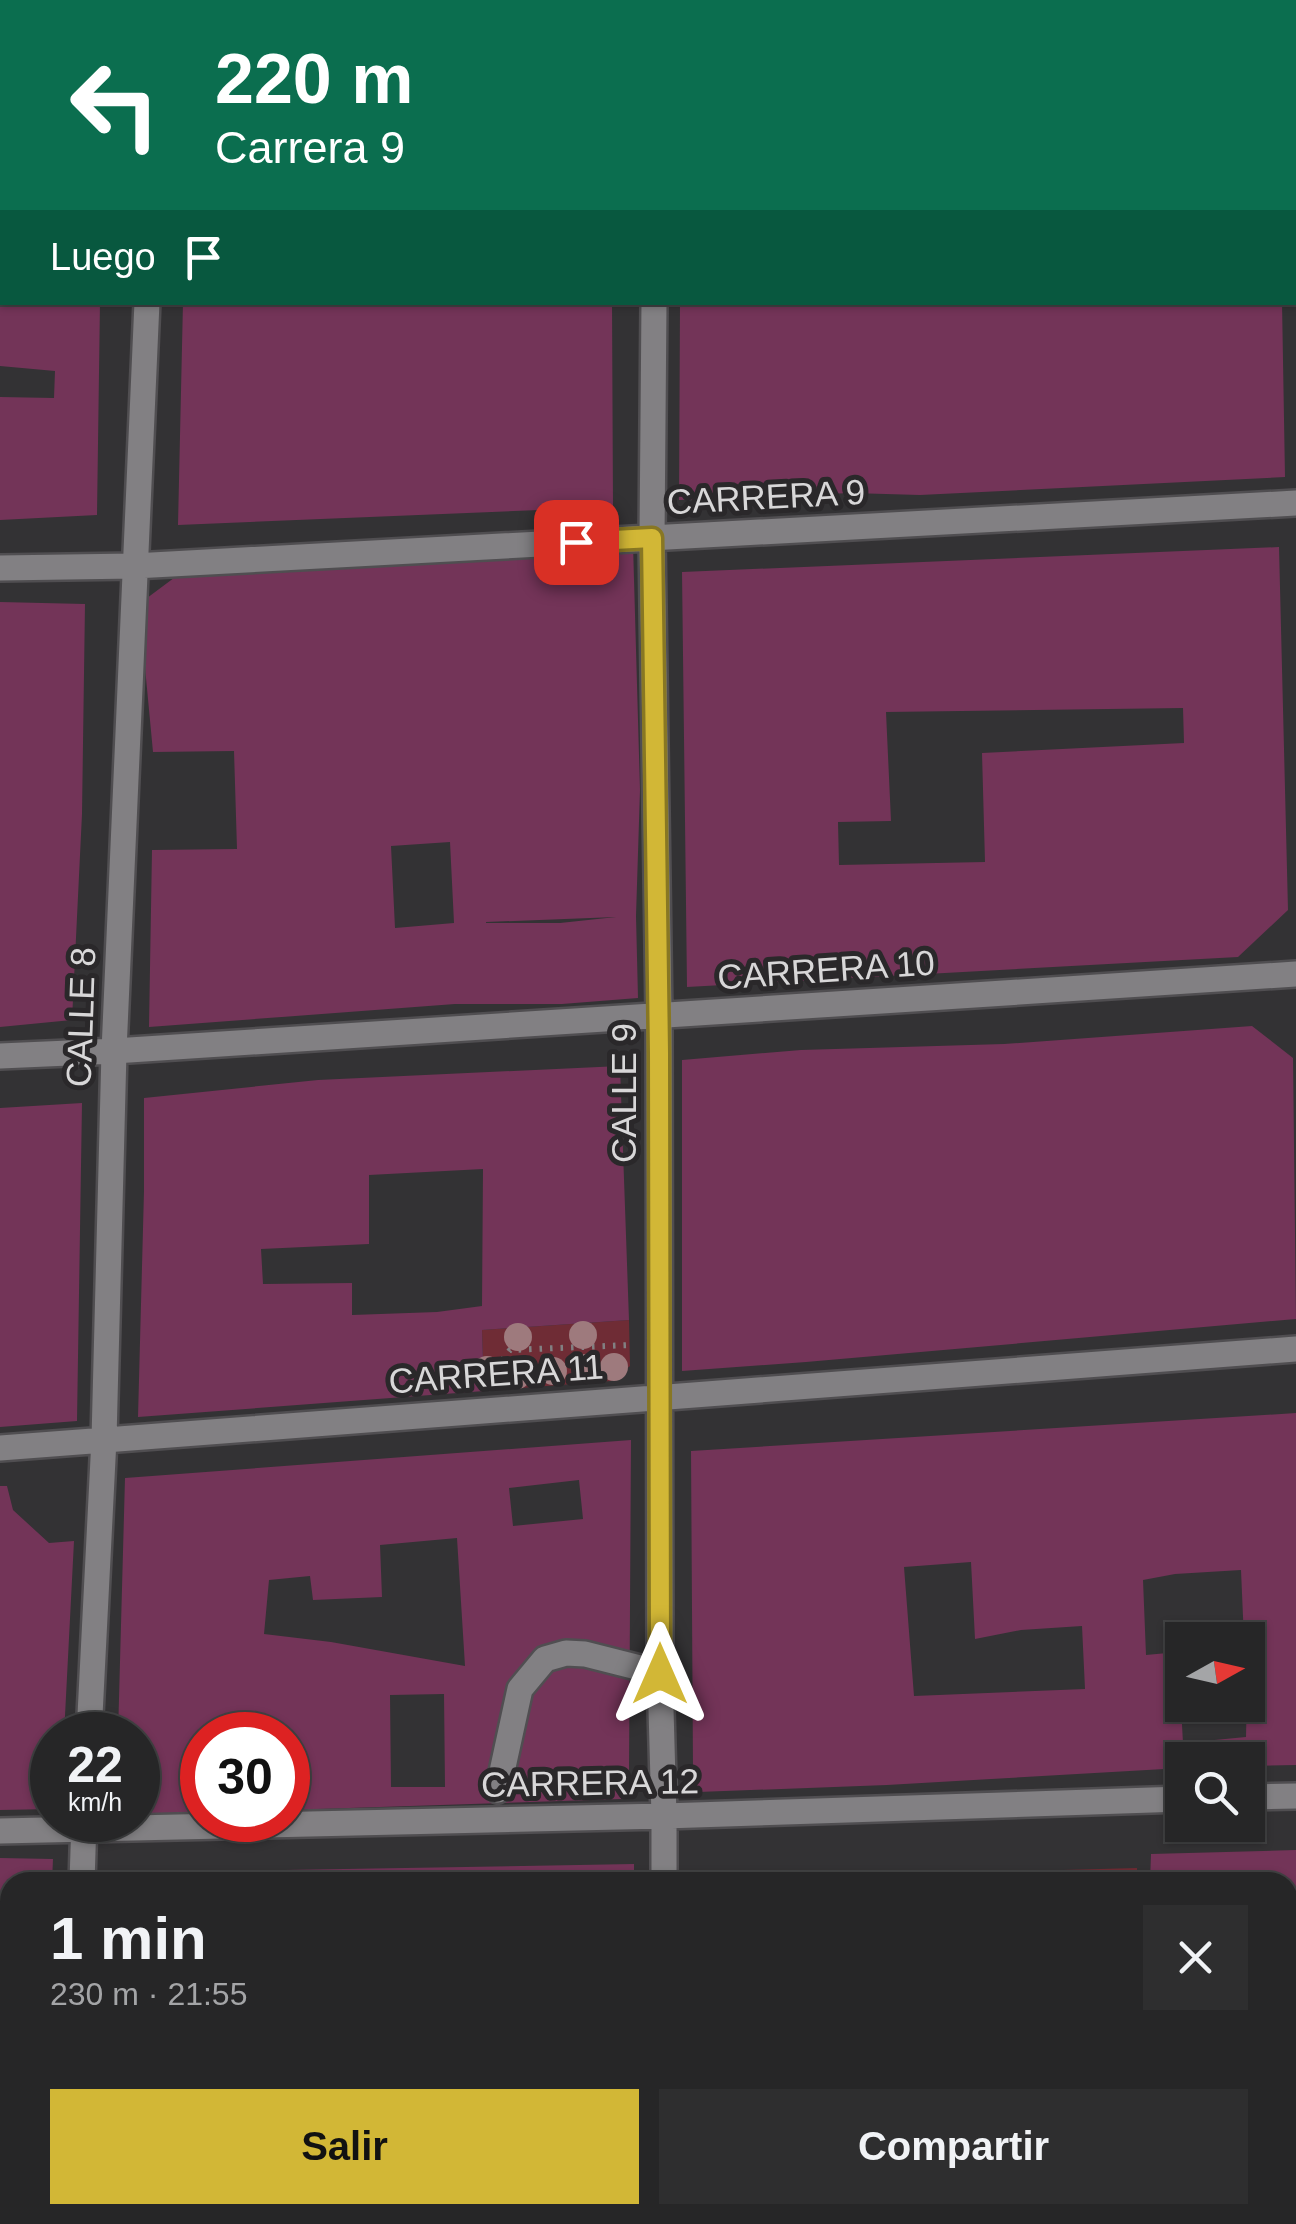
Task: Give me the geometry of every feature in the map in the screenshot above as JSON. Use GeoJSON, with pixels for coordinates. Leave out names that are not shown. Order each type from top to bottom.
{"type":"FeatureCollection","features":[{"type":"Feature","properties":{"kind":"street","name":"CALLE 8"},"geometry":{"type":"LineString","coordinates":[[89,1712],[104,1439],[114,1052],[147,305]]}},
{"type":"Feature","properties":{"kind":"street","name":"CALLE 9"},"geometry":{"type":"LineString","coordinates":[[654,305],[652,538],[664,1872]]}},
{"type":"Feature","properties":{"kind":"street","name":"CARRERA 9"},"geometry":{"type":"LineString","coordinates":[[0,568],[134,566],[1296,503]]}},
{"type":"Feature","properties":{"kind":"street","name":"CARRERA 10"},"geometry":{"type":"LineString","coordinates":[[0,1056],[114,1052],[1296,974]]}},
{"type":"Feature","properties":{"kind":"street","name":"CARRERA 11"},"geometry":{"type":"LineString","coordinates":[[0,1448],[1296,1348]]}},
{"type":"Feature","properties":{"kind":"street"},"geometry":{"type":"LineString","coordinates":[[498,1790],[520,1689],[546,1659],[566,1653],[585,1654],[660,1674]]}},
{"type":"Feature","properties":{"kind":"street"},"geometry":{"type":"LineString","coordinates":[[1265,1797],[1296,1796]]}},
{"type":"Feature","properties":{"kind":"street","name":"CARRERA 12"},"geometry":{"type":"LineString","coordinates":[[160,1824],[664,1816],[1165,1800]]}},
{"type":"Feature","properties":{"kind":"street","name":"CARRERA 12"},"geometry":{"type":"LineString","coordinates":[[0,1831],[30,1829]]}},
{"type":"Feature","properties":{"kind":"street"},"geometry":{"type":"LineString","coordinates":[[82,1872],[83,1842]]}},
{"type":"Feature","properties":{"kind":"path"},"geometry":{"type":"LineString","coordinates":[[504,1389],[502,1358],[510,1350],[630,1345]]}},
{"type":"Feature","properties":{"kind":"shaded area"},"geometry":{"type":"Polygon","coordinates":[[[629,1320],[630,1366],[611,1381],[484,1391],[482,1330],[629,1320]]]}},
{"type":"Feature","properties":{"kind":"shaded area"},"geometry":{"type":"Polygon","coordinates":[[[1137,1868],[1137,1872],[983,1872],[1137,1868]]]}},
{"type":"Feature","properties":{"kind":"building"},"geometry":{"type":"Polygon","coordinates":[[[0,305],[100,305],[97,515],[0,520],[0,397],[54,398],[55,371],[0,366],[0,305]]]}},
{"type":"Feature","properties":{"kind":"building"},"geometry":{"type":"Polygon","coordinates":[[[183,305],[612,305],[613,507],[178,525],[183,305]]]}},
{"type":"Feature","properties":{"kind":"building"},"geometry":{"type":"Polygon","coordinates":[[[680,305],[1282,305],[1285,477],[920,495],[851,493],[679,500],[680,305]]]}},
{"type":"Feature","properties":{"kind":"building"},"geometry":{"type":"Polygon","coordinates":[[[633,544],[640,790],[638,998],[562,1004],[455,1004],[149,1027],[152,850],[237,849],[234,751],[153,752],[139,604],[194,563],[633,544]],[[450,842],[391,846],[395,928],[454,923],[450,842]],[[616,917],[486,922],[486,923],[560,923],[616,917]]]}},
{"type":"Feature","properties":{"kind":"building"},"geometry":{"type":"Polygon","coordinates":[[[1279,547],[1288,910],[1238,957],[687,987],[682,572],[1279,547]],[[1183,708],[886,712],[891,821],[838,822],[839,865],[985,862],[982,753],[1184,743],[1183,708]]]}},
{"type":"Feature","properties":{"kind":"building"},"geometry":{"type":"Polygon","coordinates":[[[0,602],[85,604],[82,814],[72,1020],[0,1027],[0,602]]]}},
{"type":"Feature","properties":{"kind":"building"},"geometry":{"type":"Polygon","coordinates":[[[1252,1026],[1293,1058],[1296,1319],[682,1371],[682,1060],[801,1050],[1004,1044],[1252,1026]]]}},
{"type":"Feature","properties":{"kind":"building"},"geometry":{"type":"Polygon","coordinates":[[[620,1066],[629,1320],[482,1330],[484,1391],[138,1417],[144,1098],[318,1080],[620,1066]],[[483,1169],[369,1175],[369,1244],[261,1249],[263,1284],[352,1283],[352,1315],[482,1306],[483,1169]]]}},
{"type":"Feature","properties":{"kind":"building"},"geometry":{"type":"Polygon","coordinates":[[[82,1103],[77,1421],[0,1427],[0,1108],[82,1103]]]}},
{"type":"Feature","properties":{"kind":"building"},"geometry":{"type":"Polygon","coordinates":[[[1296,1413],[1296,1765],[1265,1766],[1265,1742],[1194,1742],[1246,1737],[1246,1722],[1265,1722],[1265,1622],[1243,1622],[1241,1570],[1143,1580],[1146,1655],[1165,1653],[1165,1722],[1182,1722],[1183,1742],[1165,1742],[1165,1769],[698,1792],[693,1768],[691,1451],[1296,1413]],[[971,1562],[904,1567],[914,1696],[1085,1689],[1082,1626],[1021,1630],[975,1639],[971,1562]]]}},
{"type":"Feature","properties":{"kind":"building"},"geometry":{"type":"Polygon","coordinates":[[[631,1440],[629,1774],[621,1799],[310,1809],[310,1712],[180,1712],[180,1813],[160,1813],[160,1712],[119,1712],[125,1478],[631,1440]],[[579,1480],[509,1488],[513,1526],[583,1519],[579,1480]],[[457,1538],[380,1545],[382,1597],[313,1600],[310,1576],[269,1580],[264,1634],[465,1666],[457,1538]],[[444,1694],[390,1695],[391,1787],[445,1787],[444,1694]]]}},
{"type":"Feature","properties":{"kind":"building"},"geometry":{"type":"Polygon","coordinates":[[[0,1486],[7,1486],[13,1510],[49,1543],[74,1541],[65,1712],[30,1712],[30,1809],[0,1810],[0,1486]]]}},
{"type":"Feature","properties":{"kind":"building"},"geometry":{"type":"Polygon","coordinates":[[[1296,1850],[1296,1872],[1150,1872],[1151,1854],[1296,1850]]]}},
{"type":"Feature","properties":{"kind":"building"},"geometry":{"type":"Polygon","coordinates":[[[0,1858],[53,1859],[52,1872],[0,1872],[0,1858]]]}},
{"type":"Feature","properties":{"kind":"building"},"geometry":{"type":"Polygon","coordinates":[[[634,1864],[634,1872],[170,1872],[634,1864]]]}},
{"type":"Feature","properties":{"kind":"route"},"geometry":{"type":"LineString","coordinates":[[576,542],[652,538],[659,1053],[660,1674]]}}]}
